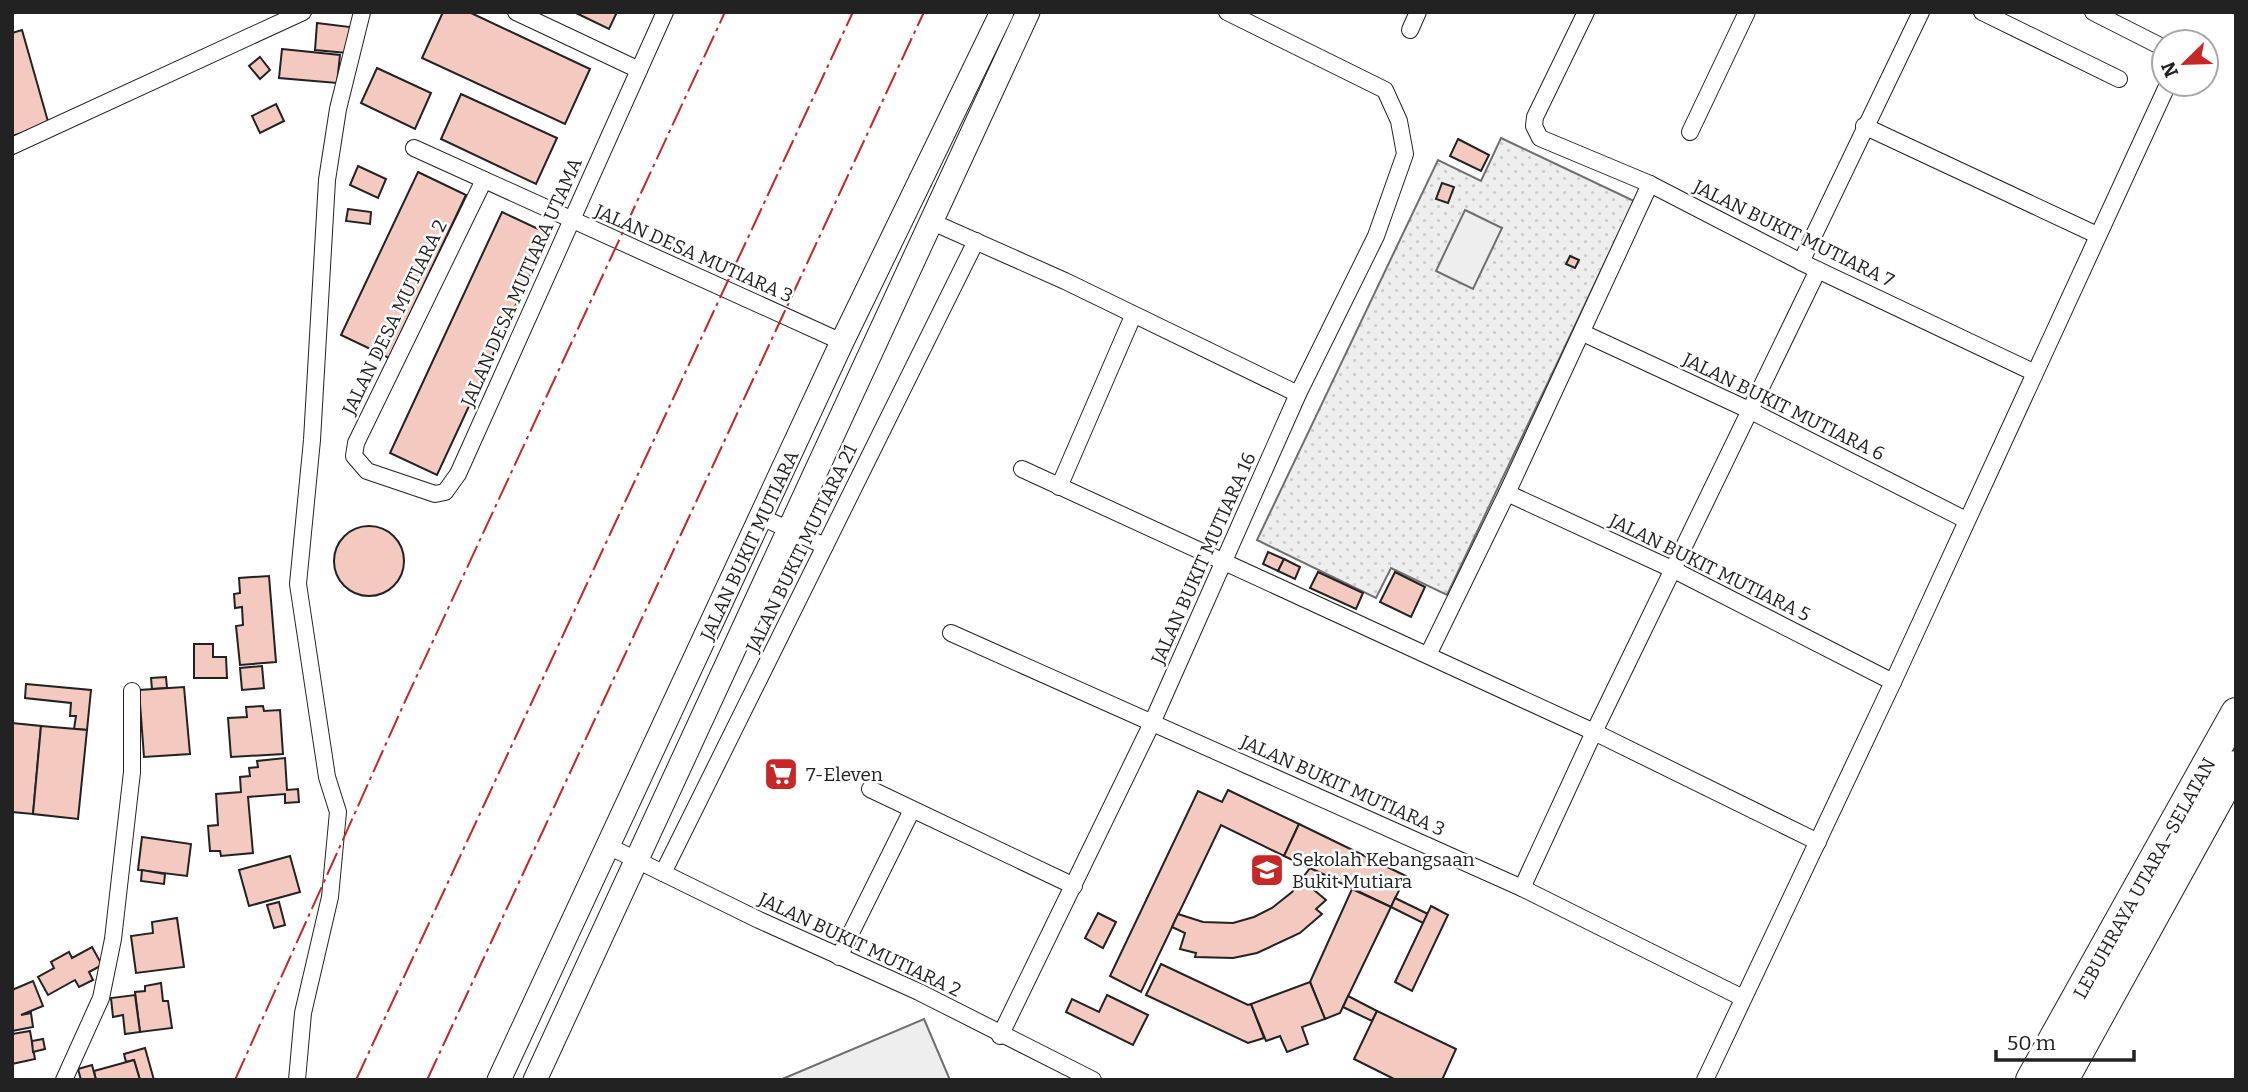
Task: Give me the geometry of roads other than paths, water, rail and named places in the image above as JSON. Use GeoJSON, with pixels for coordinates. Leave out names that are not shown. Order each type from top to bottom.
{"type":"FeatureCollection","features":[{"type":"Feature","properties":{"kind":"highway","name":"LEBUHRAYA UTARA–SELATAN"},"geometry":{"type":"LineString","coordinates":[[2031,1080],[2236,713]]}},
{"type":"Feature","properties":{"kind":"highway","name":"LEBUHRAYA UTARA–SELATAN"},"geometry":{"type":"LineString","coordinates":[[2063,1080],[2236,766]]}},
{"type":"Feature","properties":{"kind":"street"},"geometry":{"type":"LineString","coordinates":[[12,146],[303,12]]}},
{"type":"Feature","properties":{"kind":"street"},"geometry":{"type":"LineString","coordinates":[[297,1080],[303,1013],[330,897],[338,812],[327,777],[298,584],[312,440],[327,180],[338,109],[362,12]]}},
{"type":"Feature","properties":{"kind":"street"},"geometry":{"type":"LineString","coordinates":[[516,12],[639,70]]}},
{"type":"Feature","properties":{"kind":"street","name":"JALAN DESA MUTIARA UTAMA"},"geometry":{"type":"LineString","coordinates":[[367,471],[435,494],[452,486],[665,12]]}},
{"type":"Feature","properties":{"kind":"street","name":"JALAN BUKIT MUTIARA"},"geometry":{"type":"LineString","coordinates":[[499,1080],[610,847],[842,342],[1003,12]]}},
{"type":"Feature","properties":{"kind":"street","name":"JALAN BUKIT MUTIARA"},"geometry":{"type":"LineString","coordinates":[[534,1080],[1028,12]]}},
{"type":"Feature","properties":{"kind":"street","name":"JALAN BUKIT MUTIARA 16"},"geometry":{"type":"LineString","coordinates":[[1000,1036],[1153,723],[1298,394],[1376,236],[1405,154],[1399,121],[1385,90],[1227,12]]}},
{"type":"Feature","properties":{"kind":"street"},"geometry":{"type":"LineString","coordinates":[[1410,30],[1418,12]]}},
{"type":"Feature","properties":{"kind":"street","name":"JALAN BUKIT MUTIARA 7"},"geometry":{"type":"LineString","coordinates":[[1586,12],[1535,117],[1536,133],[1540,138],[1650,184],[1801,262],[2033,372]]}},
{"type":"Feature","properties":{"kind":"street"},"geometry":{"type":"LineString","coordinates":[[1690,132],[1747,12]]}},
{"type":"Feature","properties":{"kind":"street"},"geometry":{"type":"LineString","coordinates":[[1801,262],[1921,12]]}},
{"type":"Feature","properties":{"kind":"street"},"geometry":{"type":"LineString","coordinates":[[1982,12],[2119,79]]}},
{"type":"Feature","properties":{"kind":"street"},"geometry":{"type":"LineString","coordinates":[[2093,12],[2150,41]]}},
{"type":"Feature","properties":{"kind":"street"},"geometry":{"type":"LineString","coordinates":[[1705,1080],[1893,682],[2033,372],[2161,98]]}},
{"type":"Feature","properties":{"kind":"street"},"geometry":{"type":"LineString","coordinates":[[1864,126],[2097,235]]}},
{"type":"Feature","properties":{"kind":"street","name":"JALAN DESA MUTIARA 3"},"geometry":{"type":"LineString","coordinates":[[414,148],[842,342]]}},
{"type":"Feature","properties":{"kind":"street","name":"JALAN DESA MUTIARA 2"},"geometry":{"type":"LineString","coordinates":[[367,471],[354,456],[355,443],[484,180]]}},
{"type":"Feature","properties":{"kind":"street"},"geometry":{"type":"LineString","coordinates":[[1428,655],[1583,333],[1650,184]]}},
{"type":"Feature","properties":{"kind":"street"},"geometry":{"type":"LineString","coordinates":[[930,222],[976,241],[1298,394]]}},
{"type":"Feature","properties":{"kind":"street","name":"JALAN BUKIT MUTIARA 21"},"geometry":{"type":"LineString","coordinates":[[663,873],[976,241]]}},
{"type":"Feature","properties":{"kind":"street"},"geometry":{"type":"LineString","coordinates":[[1522,888],[1594,732],[1818,270]]}},
{"type":"Feature","properties":{"kind":"street"},"geometry":{"type":"LineString","coordinates":[[1059,487],[1133,316]]}},
{"type":"Feature","properties":{"kind":"street"},"geometry":{"type":"LineString","coordinates":[[842,342],[858,340],[885,322]]}},
{"type":"Feature","properties":{"kind":"street","name":"JALAN BUKIT MUTIARA 6"},"geometry":{"type":"LineString","coordinates":[[1583,333],[1751,411],[1966,520]]}},
{"type":"Feature","properties":{"kind":"street"},"geometry":{"type":"LineString","coordinates":[[842,342],[852,351],[860,378]]}},
{"type":"Feature","properties":{"kind":"street"},"geometry":{"type":"LineString","coordinates":[[1022,469],[1225,560],[1594,732],[1818,842]]}},
{"type":"Feature","properties":{"kind":"street","name":"JALAN BUKIT MUTIARA 5"},"geometry":{"type":"LineString","coordinates":[[1507,493],[1674,570],[1893,682]]}},
{"type":"Feature","properties":{"kind":"street"},"geometry":{"type":"LineString","coordinates":[[761,517],[825,546]]}},
{"type":"Feature","properties":{"kind":"street","name":"JALAN BUKIT MUTIARA 3"},"geometry":{"type":"LineString","coordinates":[[951,633],[1522,888],[1743,998]]}},
{"type":"Feature","properties":{"kind":"street"},"geometry":{"type":"LineString","coordinates":[[64,1080],[101,998],[113,939],[132,772],[132,691]]}},
{"type":"Feature","properties":{"kind":"street"},"geometry":{"type":"LineString","coordinates":[[870,789],[1074,886]]}},
{"type":"Feature","properties":{"kind":"street"},"geometry":{"type":"LineString","coordinates":[[839,957],[912,810]]}},
{"type":"Feature","properties":{"kind":"street","name":"JALAN BUKIT MUTIARA 2"},"geometry":{"type":"LineString","coordinates":[[610,847],[839,957],[919,992],[1000,1036],[1093,1080]]}},
{"type":"Feature","properties":{"kind":"place","name":"7-Eleven"},"geometry":{"type":"Point","coordinates":[781,774]}},
{"type":"Feature","properties":{"kind":"place","name":"Sekolah Kebangsaan Bukit Mutiara"},"geometry":{"type":"Point","coordinates":[1267,870]}}]}
